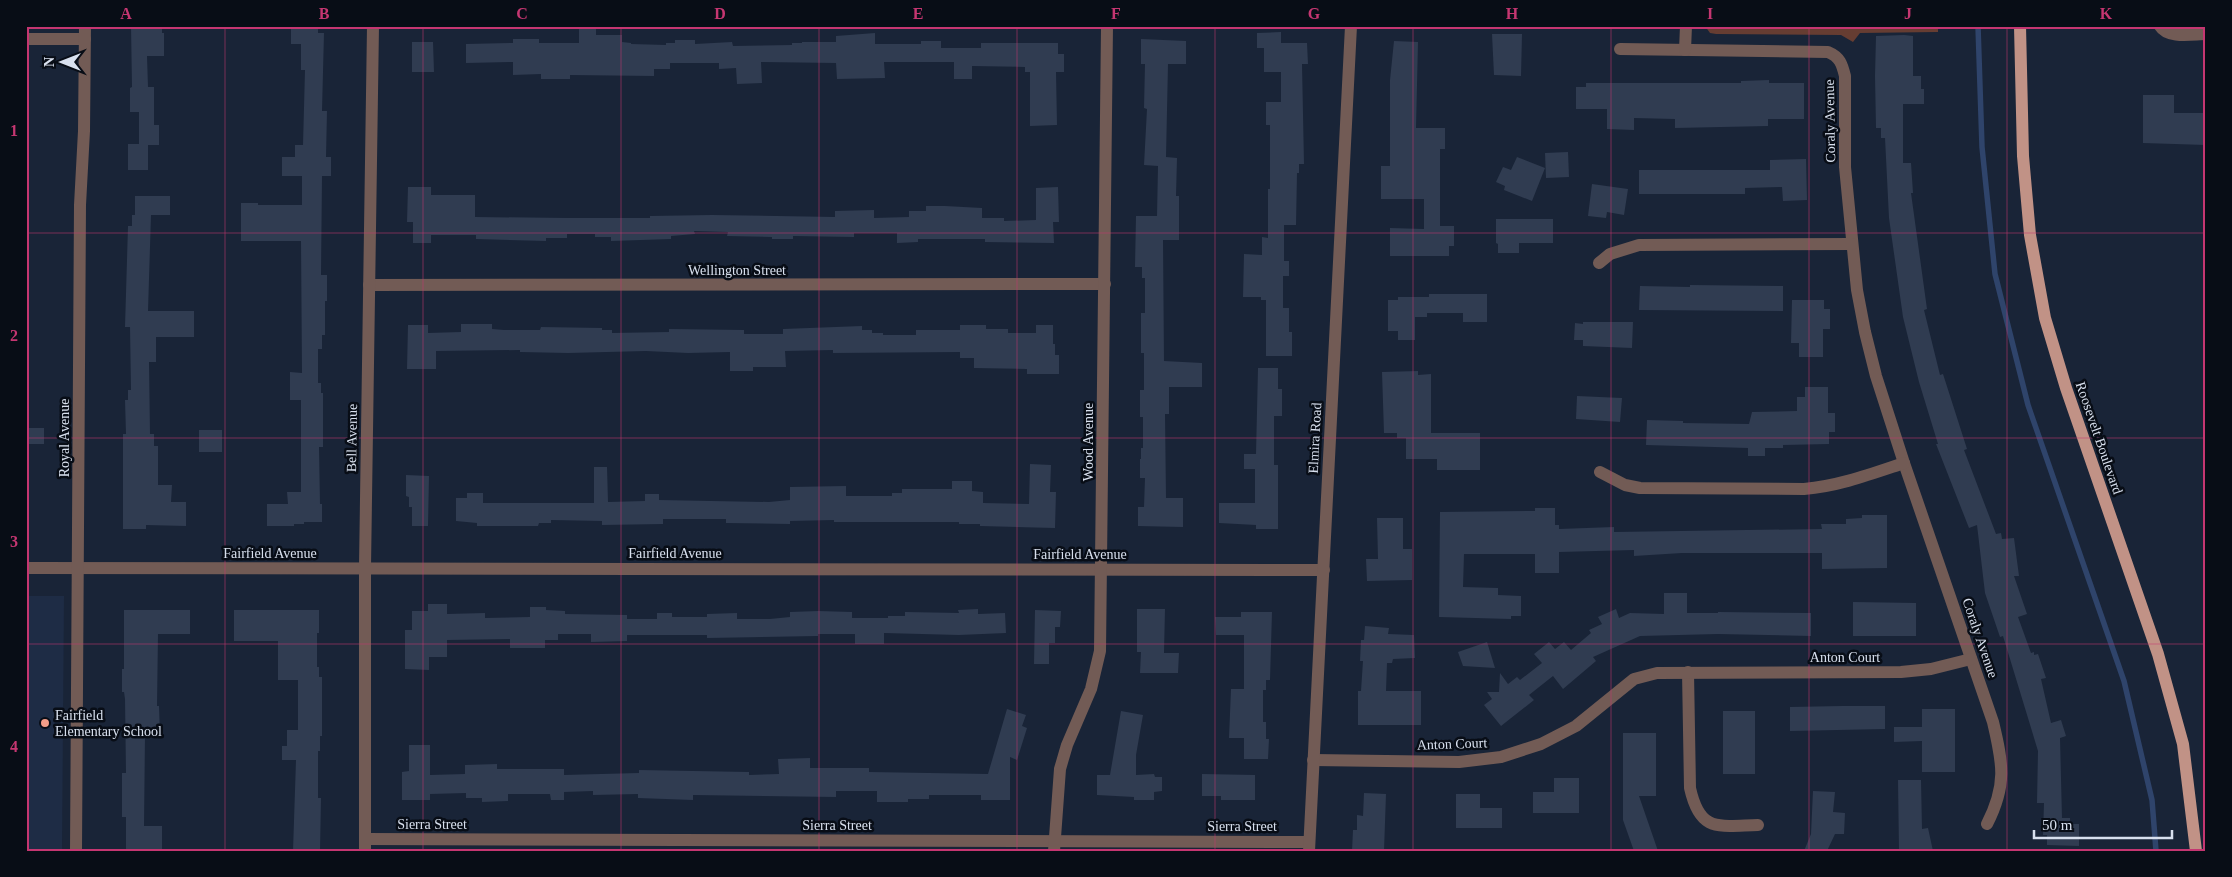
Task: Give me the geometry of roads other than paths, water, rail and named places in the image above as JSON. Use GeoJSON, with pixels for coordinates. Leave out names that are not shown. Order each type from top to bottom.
{"type":"FeatureCollection","features":[{"type":"Feature","properties":{"kind":"main road","name":"Roosevelt Boulevard"},"geometry":{"type":"LineString","coordinates":[[2020,26],[2023,156],[2027,206],[2030,235],[2045,318],[2066,388],[2158,654],[2183,744],[2196,851]]}},
{"type":"Feature","properties":{"kind":"street","name":"Bell Avenue"},"geometry":{"type":"LineString","coordinates":[[365,845],[365,567],[372,26]]}},
{"type":"Feature","properties":{"kind":"street","name":"Wood Avenue"},"geometry":{"type":"LineString","coordinates":[[1054,845],[1060,769],[1067,745],[1091,688],[1100,651],[1107,26]]}},
{"type":"Feature","properties":{"kind":"street","name":"Elmira Road"},"geometry":{"type":"LineString","coordinates":[[1309,846],[1351,26]]}},
{"type":"Feature","properties":{"kind":"street"},"geometry":{"type":"LineString","coordinates":[[1620,49],[1685,50],[1686,26]]}},
{"type":"Feature","properties":{"kind":"street"},"geometry":{"type":"LineString","coordinates":[[2166,30],[2206,34]]}},
{"type":"Feature","properties":{"kind":"street"},"geometry":{"type":"LineString","coordinates":[[26,39],[85,33]]}},
{"type":"Feature","properties":{"kind":"street","name":"Royal Avenue"},"geometry":{"type":"LineString","coordinates":[[76,851],[80,205],[84,132],[85,33]]}},
{"type":"Feature","properties":{"kind":"street","name":"Coraly Avenue"},"geometry":{"type":"LineString","coordinates":[[1685,50],[1828,52],[1837,56],[1843,64],[1845,76],[1845,167],[1857,290],[1876,376],[1904,463],[1994,722],[2003,780],[1998,804],[1987,824]]}},
{"type":"Feature","properties":{"kind":"street"},"geometry":{"type":"LineString","coordinates":[[1599,262],[1610,254],[1639,245],[1852,244]]}},
{"type":"Feature","properties":{"kind":"street","name":"Wellington Street"},"geometry":{"type":"LineString","coordinates":[[370,285],[1104,284]]}},
{"type":"Feature","properties":{"kind":"street"},"geometry":{"type":"LineString","coordinates":[[1600,472],[1625,486],[1640,488],[1804,489],[1823,488],[1848,482],[1904,463]]}},
{"type":"Feature","properties":{"kind":"street","name":"Fairfield Avenue"},"geometry":{"type":"LineString","coordinates":[[26,568],[365,567],[1324,570]]}},
{"type":"Feature","properties":{"kind":"street","name":"Anton Court"},"geometry":{"type":"LineString","coordinates":[[1314,760],[1459,762],[1501,757],[1541,744],[1576,726],[1634,679],[1656,673],[1901,672],[1931,669],[1971,659]]}},
{"type":"Feature","properties":{"kind":"street"},"geometry":{"type":"LineString","coordinates":[[1688,672],[1690,788],[1694,805],[1703,820],[1716,826],[1758,825]]}},
{"type":"Feature","properties":{"kind":"street","name":"Sierra Street"},"geometry":{"type":"LineString","coordinates":[[365,845],[1309,846]]}},
{"type":"Feature","properties":{"kind":"waterway"},"geometry":{"type":"LineString","coordinates":[[1978,26],[1982,147],[1995,274],[2028,405],[2124,681],[2152,800],[2156,851]]}},
{"type":"Feature","properties":{"kind":"place","name":"Fairfield Elementary School"},"geometry":{"type":"Point","coordinates":[45,723]}}]}
